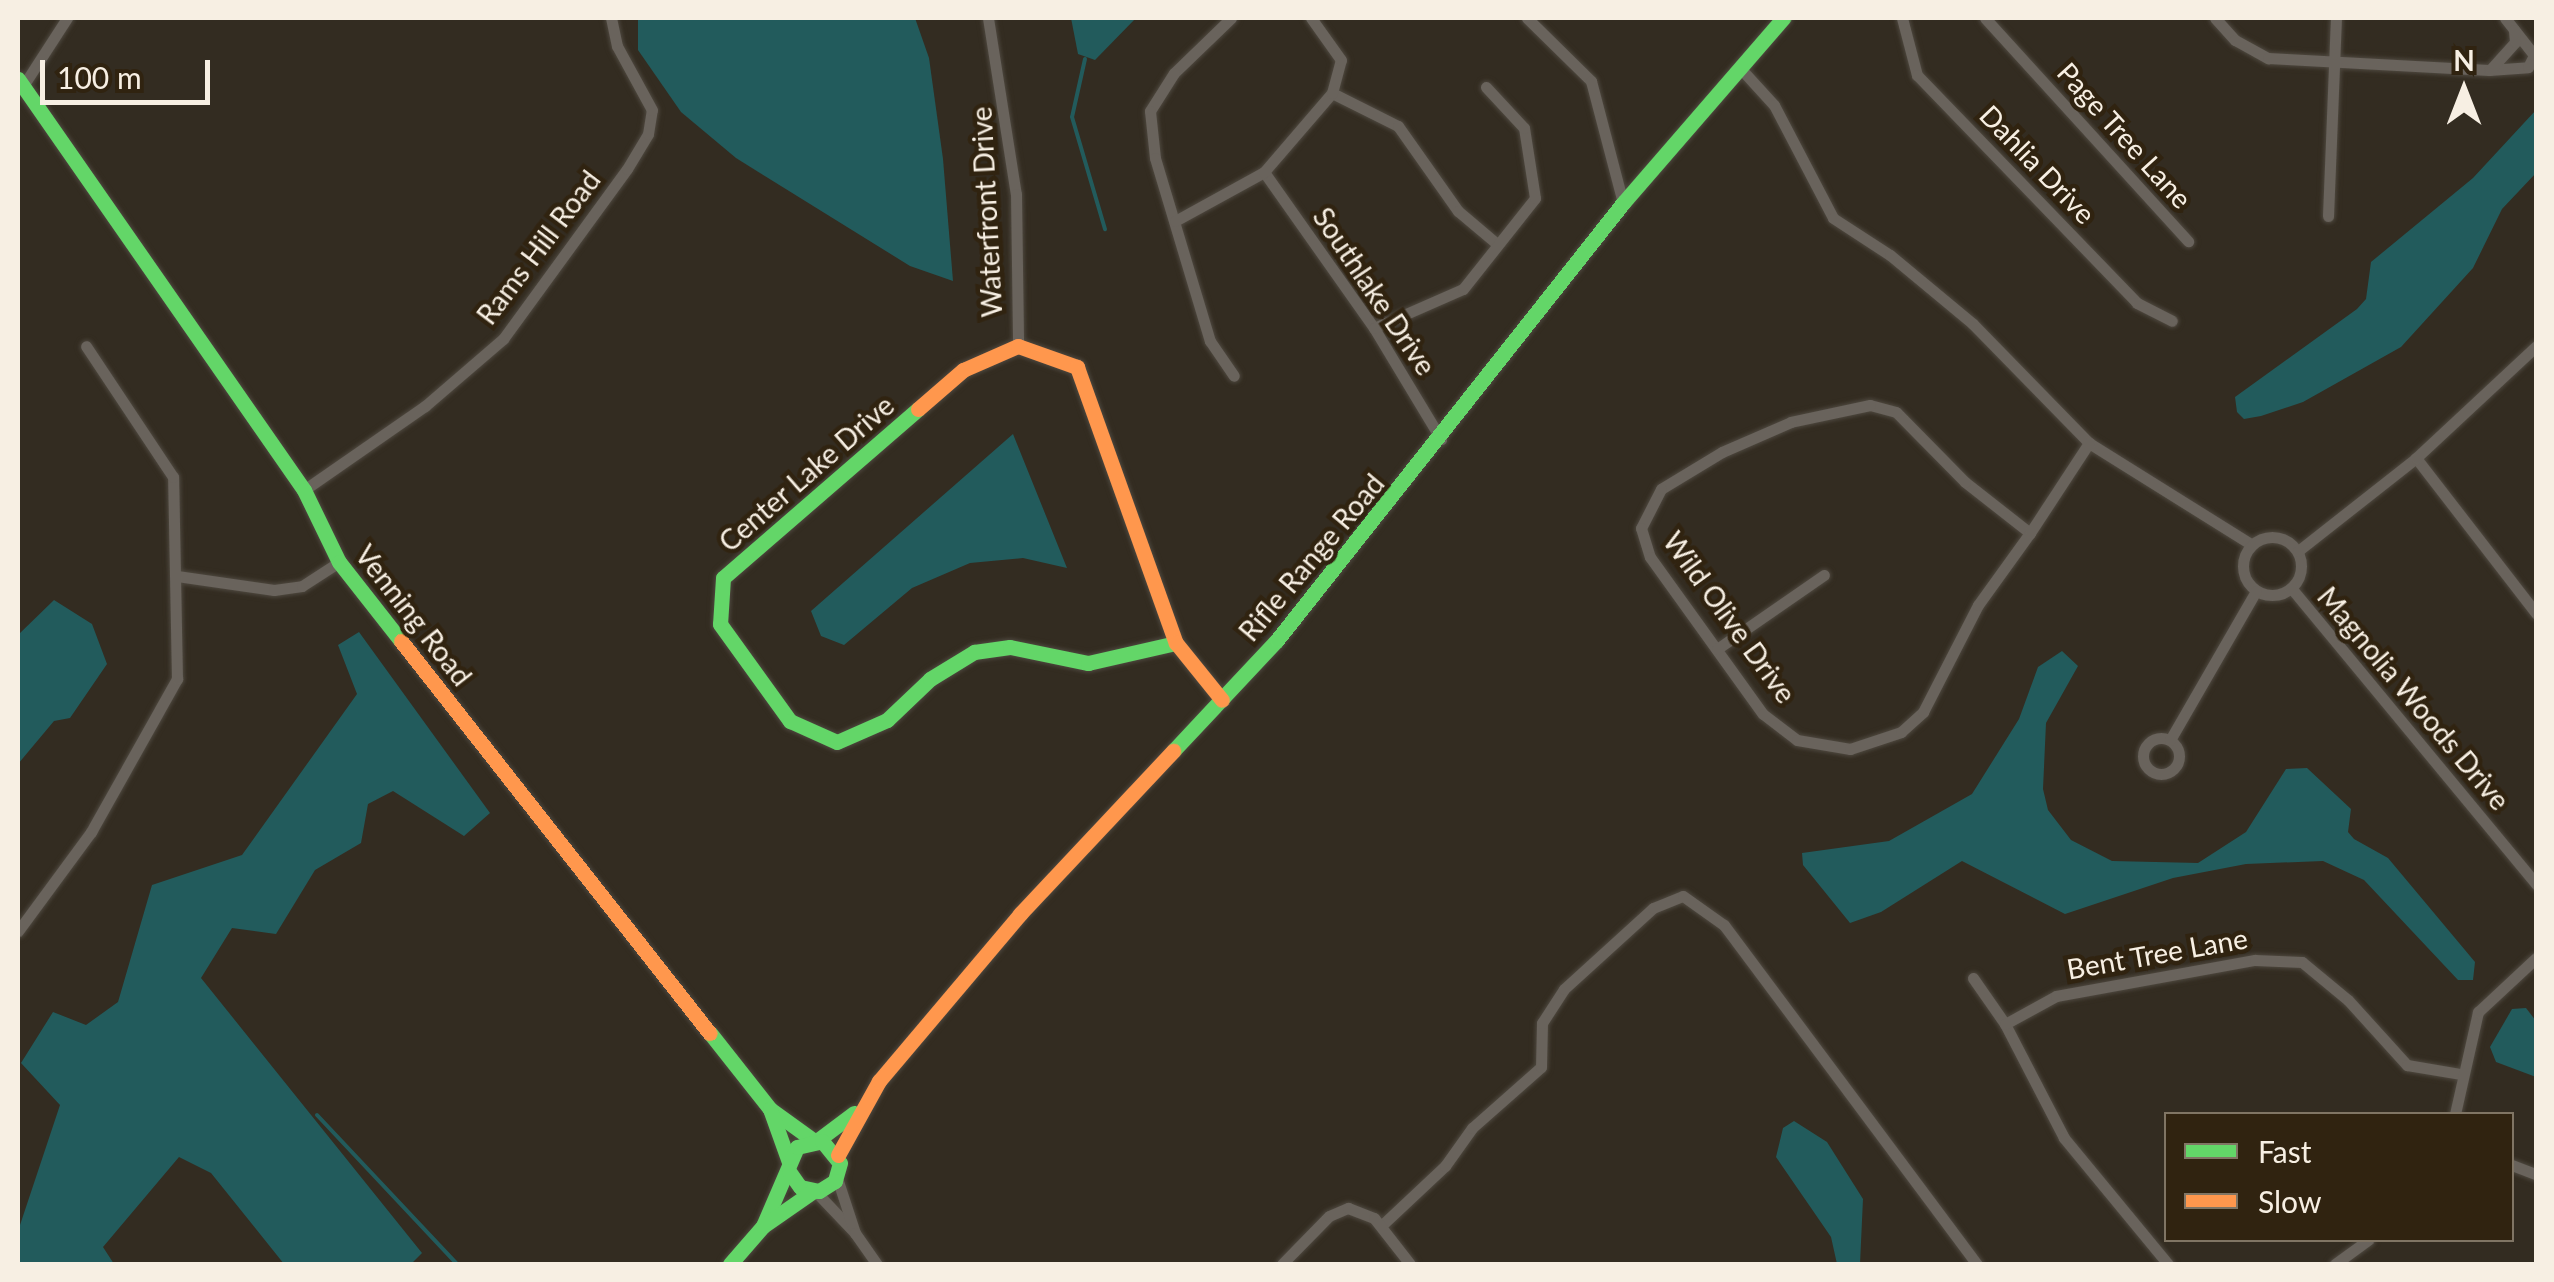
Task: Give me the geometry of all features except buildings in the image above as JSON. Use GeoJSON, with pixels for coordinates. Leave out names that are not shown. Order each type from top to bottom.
{"type":"FeatureCollection","features":[{"type":"Feature","properties":{"kind":"main road","name":"Rifle Range Road"},"geometry":{"type":"LineString","coordinates":[[816,1140],[857,1111],[1020,914],[1222,700],[1441,439],[1623,203],[1742,70],[1783,18]]}},
{"type":"Feature","properties":{"kind":"main road","name":"Venning Road"},"geometry":{"type":"LineString","coordinates":[[20,82],[304,490],[339,562],[770,1109],[816,1140]]}},
{"type":"Feature","properties":{"kind":"main road","name":"Center Lake Drive"},"geometry":{"type":"LineString","coordinates":[[1018,346],[962,370],[722,578],[720,624],[790,721],[838,742],[887,720],[930,679],[974,652],[1010,647],[1088,663],[1176,643]]}},
{"type":"Feature","properties":{"kind":"main road"},"geometry":{"type":"LineString","coordinates":[[1018,346],[1077,367],[1176,643],[1222,700]]}},
{"type":"Feature","properties":{"kind":"main road","name":"Venning Road"},"geometry":{"type":"LineString","coordinates":[[770,1109],[789,1166]]}},
{"type":"Feature","properties":{"kind":"main road","name":"Rifle Range Road"},"geometry":{"type":"LineString","coordinates":[[838,1156],[857,1111]]}},
{"type":"Feature","properties":{"kind":"main road"},"geometry":{"type":"LineString","coordinates":[[730,1264],[763,1226],[837,1178],[838,1156],[816,1140],[797,1147],[763,1226]]}},
{"type":"Feature","properties":{"kind":"main road"},"geometry":{"type":"LineString","coordinates":[[789,1166],[797,1185],[814,1192]]}},
{"type":"Feature","properties":{"kind":"street"},"geometry":{"type":"LineString","coordinates":[[20,82],[67,18]]}},
{"type":"Feature","properties":{"kind":"street","name":"Rams Hill Road"},"geometry":{"type":"LineString","coordinates":[[304,490],[425,406],[504,339],[626,172],[650,128],[652,110],[618,46],[611,18]]}},
{"type":"Feature","properties":{"kind":"street","name":"Waterfront Drive"},"geometry":{"type":"LineString","coordinates":[[988,18],[1016,194],[1018,346]]}},
{"type":"Feature","properties":{"kind":"street"},"geometry":{"type":"LineString","coordinates":[[1231,18],[1174,73],[1150,112],[1155,158],[1210,341],[1234,376]]}},
{"type":"Feature","properties":{"kind":"street"},"geometry":{"type":"LineString","coordinates":[[1175,220],[1264,172],[1332,93],[1341,60],[1312,18]]}},
{"type":"Feature","properties":{"kind":"street"},"geometry":{"type":"LineString","coordinates":[[1527,18],[1591,81],[1623,203]]}},
{"type":"Feature","properties":{"kind":"street","name":"Dahlia Drive"},"geometry":{"type":"LineString","coordinates":[[1902,18],[1917,75],[2136,303],[2172,321]]}},
{"type":"Feature","properties":{"kind":"street","name":"Page Tree Lane"},"geometry":{"type":"LineString","coordinates":[[1985,18],[2188,241]]}},
{"type":"Feature","properties":{"kind":"street"},"geometry":{"type":"LineString","coordinates":[[2216,18],[2251,52],[2335,63],[2489,70],[2528,66],[2533,60],[2505,18]]}},
{"type":"Feature","properties":{"kind":"street"},"geometry":{"type":"LineString","coordinates":[[2328,216],[2336,18]]}},
{"type":"Feature","properties":{"kind":"street"},"geometry":{"type":"LineString","coordinates":[[2489,70],[2515,42],[2514,30]]}},
{"type":"Feature","properties":{"kind":"street"},"geometry":{"type":"LineString","coordinates":[[1742,70],[1774,105],[1833,218],[1890,255],[1973,324],[2088,443],[2252,545]]}},
{"type":"Feature","properties":{"kind":"street"},"geometry":{"type":"LineString","coordinates":[[1374,328],[1463,289],[1536,198],[1524,128],[1486,87]]}},
{"type":"Feature","properties":{"kind":"street"},"geometry":{"type":"LineString","coordinates":[[1332,93],[1398,126],[1458,210],[1497,244]]}},
{"type":"Feature","properties":{"kind":"street","name":"Southlake Drive"},"geometry":{"type":"LineString","coordinates":[[1264,172],[1374,328],[1441,439]]}},
{"type":"Feature","properties":{"kind":"street"},"geometry":{"type":"LineString","coordinates":[[18,930],[91,832],[178,678],[178,576],[172,477],[86,346]]}},
{"type":"Feature","properties":{"kind":"street"},"geometry":{"type":"LineString","coordinates":[[2298,551],[2416,458],[2536,346]]}},
{"type":"Feature","properties":{"kind":"street","name":"Wild Olive Drive"},"geometry":{"type":"LineString","coordinates":[[2030,533],[1965,482],[1896,412],[1850,405],[1791,422],[1722,452],[1661,489],[1647,505],[1643,543],[1763,714],[1797,740],[1850,750],[1876,744],[1923,712],[1978,605],[2030,533],[2088,443]]}},
{"type":"Feature","properties":{"kind":"street"},"geometry":{"type":"LineString","coordinates":[[2416,458],[2536,613]]}},
{"type":"Feature","properties":{"kind":"street"},"geometry":{"type":"LineString","coordinates":[[2274,537],[2298,551],[2302,571],[2292,589],[2276,596],[2256,591],[2244,573],[2252,545],[2274,537]]}},
{"type":"Feature","properties":{"kind":"street"},"geometry":{"type":"LineString","coordinates":[[178,576],[274,590],[302,586],[339,562]]}},
{"type":"Feature","properties":{"kind":"street"},"geometry":{"type":"LineString","coordinates":[[1718,649],[1824,575]]}},
{"type":"Feature","properties":{"kind":"street","name":"Magnolia Woods Drive"},"geometry":{"type":"LineString","coordinates":[[2292,589],[2536,884]]}},
{"type":"Feature","properties":{"kind":"street"},"geometry":{"type":"LineString","coordinates":[[2170,740],[2256,591]]}},
{"type":"Feature","properties":{"kind":"street"},"geometry":{"type":"LineString","coordinates":[[1381,1226],[1446,1166],[1472,1128],[1535,1075],[1543,1059],[1542,1023],[1564,990],[1653,908],[1683,896],[1724,924],[1977,1264]]}},
{"type":"Feature","properties":{"kind":"street"},"geometry":{"type":"LineString","coordinates":[[2454,1112],[2478,1012],[2536,958]]}},
{"type":"Feature","properties":{"kind":"street","name":"Bent Tree Lane"},"geometry":{"type":"LineString","coordinates":[[2005,1024],[2056,996],[2255,960],[2302,962],[2348,1000],[2407,1065],[2461,1074]]}},
{"type":"Feature","properties":{"kind":"street"},"geometry":{"type":"LineString","coordinates":[[1973,978],[2005,1024],[2064,1138],[2168,1264]]}},
{"type":"Feature","properties":{"kind":"street"},"geometry":{"type":"LineString","coordinates":[[837,1178],[854,1233]]}},
{"type":"Feature","properties":{"kind":"street"},"geometry":{"type":"LineString","coordinates":[[814,1192],[854,1233],[877,1264]]}},
{"type":"Feature","properties":{"kind":"street"},"geometry":{"type":"LineString","coordinates":[[1282,1264],[1336,1211],[1362,1210],[1381,1226],[1410,1264]]}},
{"type":"Feature","properties":{"kind":"street"},"geometry":{"type":"LineString","coordinates":[[2335,1264],[2365,1242]]}},
{"type":"Feature","properties":{"kind":"water"},"geometry":{"type":"Polygon","coordinates":[[[638,18],[915,18],[929,58],[943,159],[953,281],[910,266],[736,158],[681,112],[638,50],[638,18]]]}},
{"type":"Feature","properties":{"kind":"water"},"geometry":{"type":"Polygon","coordinates":[[[1071,18],[1136,18],[1095,60],[1078,54],[1071,18]]]}},
{"type":"Feature","properties":{"kind":"water"},"geometry":{"type":"Polygon","coordinates":[[[2536,110],[2536,173],[2502,209],[2473,268],[2401,347],[2303,402],[2244,419],[2237,412],[2235,397],[2357,309],[2366,299],[2371,262],[2473,178],[2536,110]]]}},
{"type":"Feature","properties":{"kind":"water"},"geometry":{"type":"Polygon","coordinates":[[[1013,434],[1067,568],[1023,558],[970,563],[912,588],[844,645],[821,636],[811,611],[1013,434]]]}},
{"type":"Feature","properties":{"kind":"water"},"geometry":{"type":"Polygon","coordinates":[[[54,600],[92,624],[107,664],[70,718],[54,721],[18,764],[18,635],[54,600]]]}},
{"type":"Feature","properties":{"kind":"water"},"geometry":{"type":"Polygon","coordinates":[[[359,632],[490,813],[464,836],[393,791],[368,804],[361,843],[315,870],[276,934],[232,928],[201,978],[422,1253],[411,1264],[284,1264],[211,1173],[179,1157],[103,1247],[114,1264],[18,1264],[18,1231],[60,1105],[21,1063],[53,1012],[86,1025],[118,1002],[152,885],[242,855],[357,694],[338,645],[359,632]]]}},
{"type":"Feature","properties":{"kind":"water"},"geometry":{"type":"Polygon","coordinates":[[[2062,651],[2078,666],[2046,723],[2043,789],[2048,810],[2071,840],[2112,861],[2198,863],[2246,832],[2286,769],[2307,768],[2351,809],[2348,832],[2354,839],[2388,858],[2475,962],[2473,980],[2458,980],[2364,880],[2323,861],[2246,864],[2173,878],[2065,914],[1962,861],[1881,912],[1850,923],[1803,865],[1802,853],[1889,841],[1972,794],[2019,719],[2038,667],[2062,651]]]}},
{"type":"Feature","properties":{"kind":"water"},"geometry":{"type":"Polygon","coordinates":[[[2526,1008],[2536,1021],[2536,1077],[2496,1062],[2490,1047],[2512,1009],[2526,1008]]]}},
{"type":"Feature","properties":{"kind":"water"},"geometry":{"type":"Polygon","coordinates":[[[1794,1121],[1827,1142],[1863,1199],[1860,1264],[1837,1264],[1831,1237],[1776,1157],[1783,1128],[1794,1121]]]}},
{"type":"Feature","properties":{"kind":"waterway"},"geometry":{"type":"LineString","coordinates":[[1085,59],[1072,117],[1105,229]]}},
{"type":"Feature","properties":{"kind":"waterway"},"geometry":{"type":"LineString","coordinates":[[317,1115],[457,1264]]}},
{"type":"Feature","properties":{"kind":"traffic: fast"},"geometry":{"type":"LineString","coordinates":[[1173,751],[1277,640],[1623,203],[1783,18]]}},
{"type":"Feature","properties":{"kind":"traffic: fast"},"geometry":{"type":"LineString","coordinates":[[18,79],[304,490],[339,562],[401,641]]}},
{"type":"Feature","properties":{"kind":"traffic: fast"},"geometry":{"type":"LineString","coordinates":[[918,409],[723,578],[720,624],[790,721],[837,742],[887,720],[930,679],[974,652],[1010,647],[1088,663],[1176,643]]}},
{"type":"Feature","properties":{"kind":"traffic: fast"},"geometry":{"type":"LineString","coordinates":[[710,1033],[770,1109],[813,1140]]}},
{"type":"Feature","properties":{"kind":"traffic: fast"},"geometry":{"type":"LineString","coordinates":[[770,1109],[789,1162]]}},
{"type":"Feature","properties":{"kind":"traffic: fast"},"geometry":{"type":"LineString","coordinates":[[818,1140],[854,1113]]}},
{"type":"Feature","properties":{"kind":"traffic: fast"},"geometry":{"type":"LineString","coordinates":[[763,1226],[797,1147],[822,1141],[840,1163],[835,1181],[819,1191],[800,1187],[789,1171]]}},
{"type":"Feature","properties":{"kind":"traffic: fast"},"geometry":{"type":"LineString","coordinates":[[730,1264],[763,1226],[812,1192]]}},
{"type":"Feature","properties":{"kind":"traffic: slow"},"geometry":{"type":"LineString","coordinates":[[918,409],[963,370],[1018,346],[1077,367],[1176,643],[1222,700]]}},
{"type":"Feature","properties":{"kind":"traffic: slow"},"geometry":{"type":"LineString","coordinates":[[401,641],[710,1033]]}},
{"type":"Feature","properties":{"kind":"traffic: slow"},"geometry":{"type":"LineString","coordinates":[[838,1155],[879,1081],[1020,914],[1173,751]]}}]}
